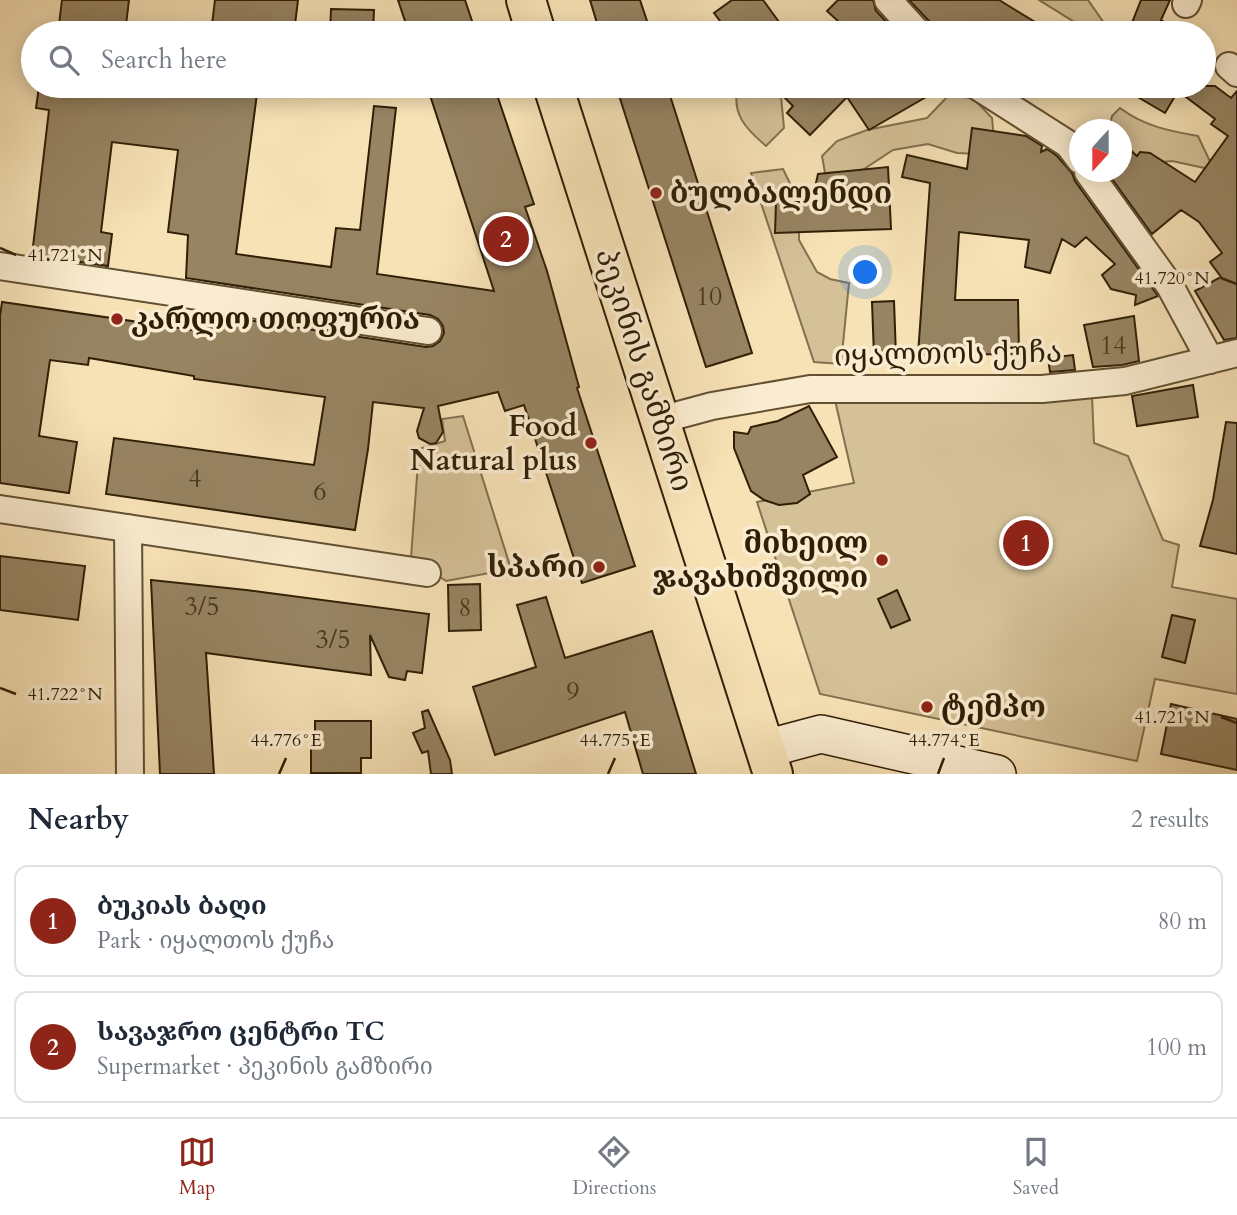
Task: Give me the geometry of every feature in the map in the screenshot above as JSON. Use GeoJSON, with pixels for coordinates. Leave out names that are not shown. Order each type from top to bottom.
{"type":"FeatureCollection","features":[{"type":"Feature","properties":{"kind":"main road"},"geometry":{"type":"LineString","coordinates":[[526,0],[532,21]]}},
{"type":"Feature","properties":{"kind":"main road","name":"პეკინის გამზირი"},"geometry":{"type":"LineString","coordinates":[[557,98],[769,761]]}},
{"type":"Feature","properties":{"kind":"street"},"geometry":{"type":"LineString","coordinates":[[888,0],[907,21]]}},
{"type":"Feature","properties":{"kind":"street"},"geometry":{"type":"LineString","coordinates":[[996,98],[1069,145]]}},
{"type":"Feature","properties":{"kind":"street"},"geometry":{"type":"LineString","coordinates":[[1095,182],[1221,357]]}},
{"type":"Feature","properties":{"kind":"street"},"geometry":{"type":"LineString","coordinates":[[0,267],[428,331]]}},
{"type":"Feature","properties":{"kind":"street","name":"იყალთოს ქუჩა"},"geometry":{"type":"LineString","coordinates":[[660,420],[712,407],[810,389],[1042,389],[1125,381],[1221,357]]}},
{"type":"Feature","properties":{"kind":"street"},"geometry":{"type":"LineString","coordinates":[[0,509],[427,573]]}},
{"type":"Feature","properties":{"kind":"street"},"geometry":{"type":"LineString","coordinates":[[128,528],[130,774]]}},
{"type":"Feature","properties":{"kind":"street"},"geometry":{"type":"LineString","coordinates":[[769,761],[821,734],[997,774]]}},
{"type":"Feature","properties":{"kind":"shaded area"},"geometry":{"type":"Polygon","coordinates":[[[1039,0],[1088,0],[1103,21],[1073,21],[1039,0]]]}},
{"type":"Feature","properties":{"kind":"shaded area"},"geometry":{"type":"Polygon","coordinates":[[[736,98],[781,98],[784,128],[766,146],[742,120],[736,98]]]}},
{"type":"Feature","properties":{"kind":"shaded area"},"geometry":{"type":"Polygon","coordinates":[[[946,98],[973,98],[992,118],[995,150],[979,154],[957,153],[928,144],[893,150],[861,171],[825,173],[822,156],[837,141],[867,130],[927,118],[946,98]]]}},
{"type":"Feature","properties":{"kind":"shaded area"},"geometry":{"type":"Polygon","coordinates":[[[1120,108],[1167,130],[1198,136],[1214,170],[1172,161],[1143,164],[1132,151],[1132,119],[1111,119],[1120,108]]]}},
{"type":"Feature","properties":{"kind":"shaded area"},"geometry":{"type":"Polygon","coordinates":[[[783,169],[799,202],[799,240],[817,272],[830,279],[849,283],[841,364],[814,362],[751,173],[783,169]]]}},
{"type":"Feature","properties":{"kind":"shaded area"},"geometry":{"type":"Polygon","coordinates":[[[1092,395],[1094,443],[1128,456],[1163,540],[1179,545],[1172,587],[1237,599],[1237,694],[1155,679],[1137,761],[820,694],[757,502],[854,483],[834,396],[1092,395]]]}},
{"type":"Feature","properties":{"kind":"shaded area"},"geometry":{"type":"Polygon","coordinates":[[[463,416],[511,569],[446,581],[411,558],[419,449],[445,441],[442,419],[463,416]]]}},
{"type":"Feature","properties":{"kind":"building"},"geometry":{"type":"Polygon","coordinates":[[[62,0],[129,0],[126,21],[59,21],[62,0]]]}},
{"type":"Feature","properties":{"kind":"building"},"geometry":{"type":"Polygon","coordinates":[[[215,0],[298,0],[295,21],[212,21],[215,0]]]}},
{"type":"Feature","properties":{"kind":"building"},"geometry":{"type":"Polygon","coordinates":[[[398,0],[465,0],[472,21],[405,21],[398,0]]]}},
{"type":"Feature","properties":{"kind":"building"},"geometry":{"type":"Polygon","coordinates":[[[590,0],[640,0],[647,21],[596,21],[590,0]]]}},
{"type":"Feature","properties":{"kind":"building"},"geometry":{"type":"Polygon","coordinates":[[[732,0],[763,0],[778,21],[720,21],[714,13],[732,0]]]}},
{"type":"Feature","properties":{"kind":"building"},"geometry":{"type":"Polygon","coordinates":[[[838,0],[873,0],[876,11],[886,21],[838,21],[827,11],[838,0]]]}},
{"type":"Feature","properties":{"kind":"building"},"geometry":{"type":"Polygon","coordinates":[[[909,0],[999,0],[1033,21],[929,21],[909,0]]]}},
{"type":"Feature","properties":{"kind":"building"},"geometry":{"type":"Polygon","coordinates":[[[1141,0],[1170,0],[1163,21],[1133,21],[1141,0]]]}},
{"type":"Feature","properties":{"kind":"building"},"geometry":{"type":"Polygon","coordinates":[[[331,9],[374,10],[374,21],[330,21],[331,9]]]}},
{"type":"Feature","properties":{"kind":"building"},"geometry":{"type":"Polygon","coordinates":[[[1216,87],[1231,98],[1237,91],[1237,338],[1224,340],[1195,291],[1221,277],[1210,262],[1222,253],[1199,222],[1181,210],[1152,234],[1114,182],[1132,182],[1132,152],[1137,156],[1140,152],[1150,153],[1195,182],[1228,136],[1211,124],[1215,119],[1187,98],[1216,98],[1216,87]]]}},
{"type":"Feature","properties":{"kind":"building"},"geometry":{"type":"Polygon","coordinates":[[[37,98],[256,98],[236,254],[331,267],[336,228],[360,230],[374,106],[396,108],[377,274],[494,291],[431,98],[498,98],[534,204],[525,207],[547,271],[579,387],[577,388],[635,566],[582,583],[524,405],[505,411],[498,392],[438,406],[443,432],[436,443],[430,444],[419,438],[417,431],[424,408],[373,402],[355,530],[106,494],[114,438],[314,465],[325,397],[194,379],[194,376],[89,358],[88,365],[50,360],[39,436],[77,442],[69,493],[0,483],[2,302],[200,331],[202,313],[426,347],[440,341],[444,333],[438,319],[430,315],[186,278],[188,235],[168,232],[178,150],[112,142],[101,232],[112,234],[108,266],[32,255],[49,110],[36,108],[37,98]]]}},
{"type":"Feature","properties":{"kind":"building"},"geometry":{"type":"Polygon","coordinates":[[[620,98],[671,98],[752,353],[706,367],[620,98]]]}},
{"type":"Feature","properties":{"kind":"building"},"geometry":{"type":"Polygon","coordinates":[[[785,98],[846,98],[810,135],[787,113],[793,106],[785,98]]]}},
{"type":"Feature","properties":{"kind":"building"},"geometry":{"type":"Polygon","coordinates":[[[848,98],[924,98],[869,130],[848,98]]]}},
{"type":"Feature","properties":{"kind":"building"},"geometry":{"type":"Polygon","coordinates":[[[1139,98],[1174,98],[1165,113],[1139,98]]]}},
{"type":"Feature","properties":{"kind":"building"},"geometry":{"type":"Polygon","coordinates":[[[972,128],[1026,136],[1042,146],[1041,152],[1047,149],[1069,170],[1069,182],[1076,182],[1158,296],[1135,305],[1136,295],[1111,289],[1102,275],[1115,264],[1086,237],[1075,247],[1062,239],[1050,273],[1025,267],[1029,240],[959,232],[955,300],[1018,300],[1019,354],[918,355],[930,183],[902,177],[907,155],[967,169],[972,128]]]}},
{"type":"Feature","properties":{"kind":"building"},"geometry":{"type":"Polygon","coordinates":[[[888,167],[891,229],[775,233],[776,203],[812,201],[818,174],[888,167]]]}},
{"type":"Feature","properties":{"kind":"building"},"geometry":{"type":"Polygon","coordinates":[[[894,301],[896,356],[874,356],[872,302],[894,301]]]}},
{"type":"Feature","properties":{"kind":"building"},"geometry":{"type":"Polygon","coordinates":[[[1134,316],[1139,361],[1093,367],[1084,325],[1134,316]]]}},
{"type":"Feature","properties":{"kind":"building"},"geometry":{"type":"Polygon","coordinates":[[[1073,355],[1075,370],[1050,372],[1048,358],[1073,355]]]}},
{"type":"Feature","properties":{"kind":"building"},"geometry":{"type":"Polygon","coordinates":[[[1193,385],[1198,417],[1137,426],[1132,396],[1193,385]]]}},
{"type":"Feature","properties":{"kind":"building"},"geometry":{"type":"Polygon","coordinates":[[[809,406],[837,457],[803,475],[810,494],[797,503],[779,505],[764,500],[751,491],[734,448],[734,432],[748,434],[751,427],[778,421],[809,406]]]}},
{"type":"Feature","properties":{"kind":"building"},"geometry":{"type":"Polygon","coordinates":[[[1226,422],[1237,423],[1237,554],[1200,546],[1213,500],[1226,422]]]}},
{"type":"Feature","properties":{"kind":"building"},"geometry":{"type":"Polygon","coordinates":[[[0,556],[85,566],[78,620],[0,610],[0,556]]]}},
{"type":"Feature","properties":{"kind":"building"},"geometry":{"type":"Polygon","coordinates":[[[151,580],[429,614],[422,673],[407,671],[405,680],[389,677],[370,635],[371,675],[206,653],[214,774],[160,774],[151,580]]]}},
{"type":"Feature","properties":{"kind":"building"},"geometry":{"type":"Polygon","coordinates":[[[480,584],[481,630],[449,631],[448,585],[480,584]]]}},
{"type":"Feature","properties":{"kind":"building"},"geometry":{"type":"Polygon","coordinates":[[[897,590],[910,620],[891,628],[878,599],[897,590]]]}},
{"type":"Feature","properties":{"kind":"building"},"geometry":{"type":"Polygon","coordinates":[[[546,597],[565,658],[652,631],[696,774],[643,774],[625,712],[495,755],[473,687],[536,667],[517,605],[546,597]]]}},
{"type":"Feature","properties":{"kind":"building"},"geometry":{"type":"Polygon","coordinates":[[[1172,615],[1195,620],[1185,663],[1162,657],[1172,615]]]}},
{"type":"Feature","properties":{"kind":"building"},"geometry":{"type":"Polygon","coordinates":[[[1171,704],[1237,719],[1237,770],[1161,754],[1171,704]]]}},
{"type":"Feature","properties":{"kind":"building"},"geometry":{"type":"Polygon","coordinates":[[[428,710],[450,760],[452,774],[431,774],[428,751],[422,753],[413,733],[425,728],[422,712],[428,710]]]}},
{"type":"Feature","properties":{"kind":"building"},"geometry":{"type":"Polygon","coordinates":[[[315,721],[371,721],[371,758],[361,758],[361,773],[311,773],[311,740],[315,740],[315,721]]]}},
{"type":"Feature","properties":{"kind":"place","name":"ბულბალენდი"},"geometry":{"type":"Point","coordinates":[656,193]}},
{"type":"Feature","properties":{"kind":"place","name":"სავაჯრო ცენტრი TC"},"geometry":{"type":"Point","coordinates":[506,239]}},
{"type":"Feature","properties":{"kind":"place","name":"კარლო თოფურია"},"geometry":{"type":"Point","coordinates":[117,319]}},
{"type":"Feature","properties":{"kind":"place","name":"Food Natural plus"},"geometry":{"type":"Point","coordinates":[591,443]}},
{"type":"Feature","properties":{"kind":"place","name":"ბუკიას ბაღი"},"geometry":{"type":"Point","coordinates":[1026,543]}},
{"type":"Feature","properties":{"kind":"place","name":"მიხეილ ჯავახიშვილი"},"geometry":{"type":"Point","coordinates":[882,560]}},
{"type":"Feature","properties":{"kind":"place","name":"სპარი"},"geometry":{"type":"Point","coordinates":[599,567]}},
{"type":"Feature","properties":{"kind":"place","name":"ტემპო"},"geometry":{"type":"Point","coordinates":[927,707]}}]}
